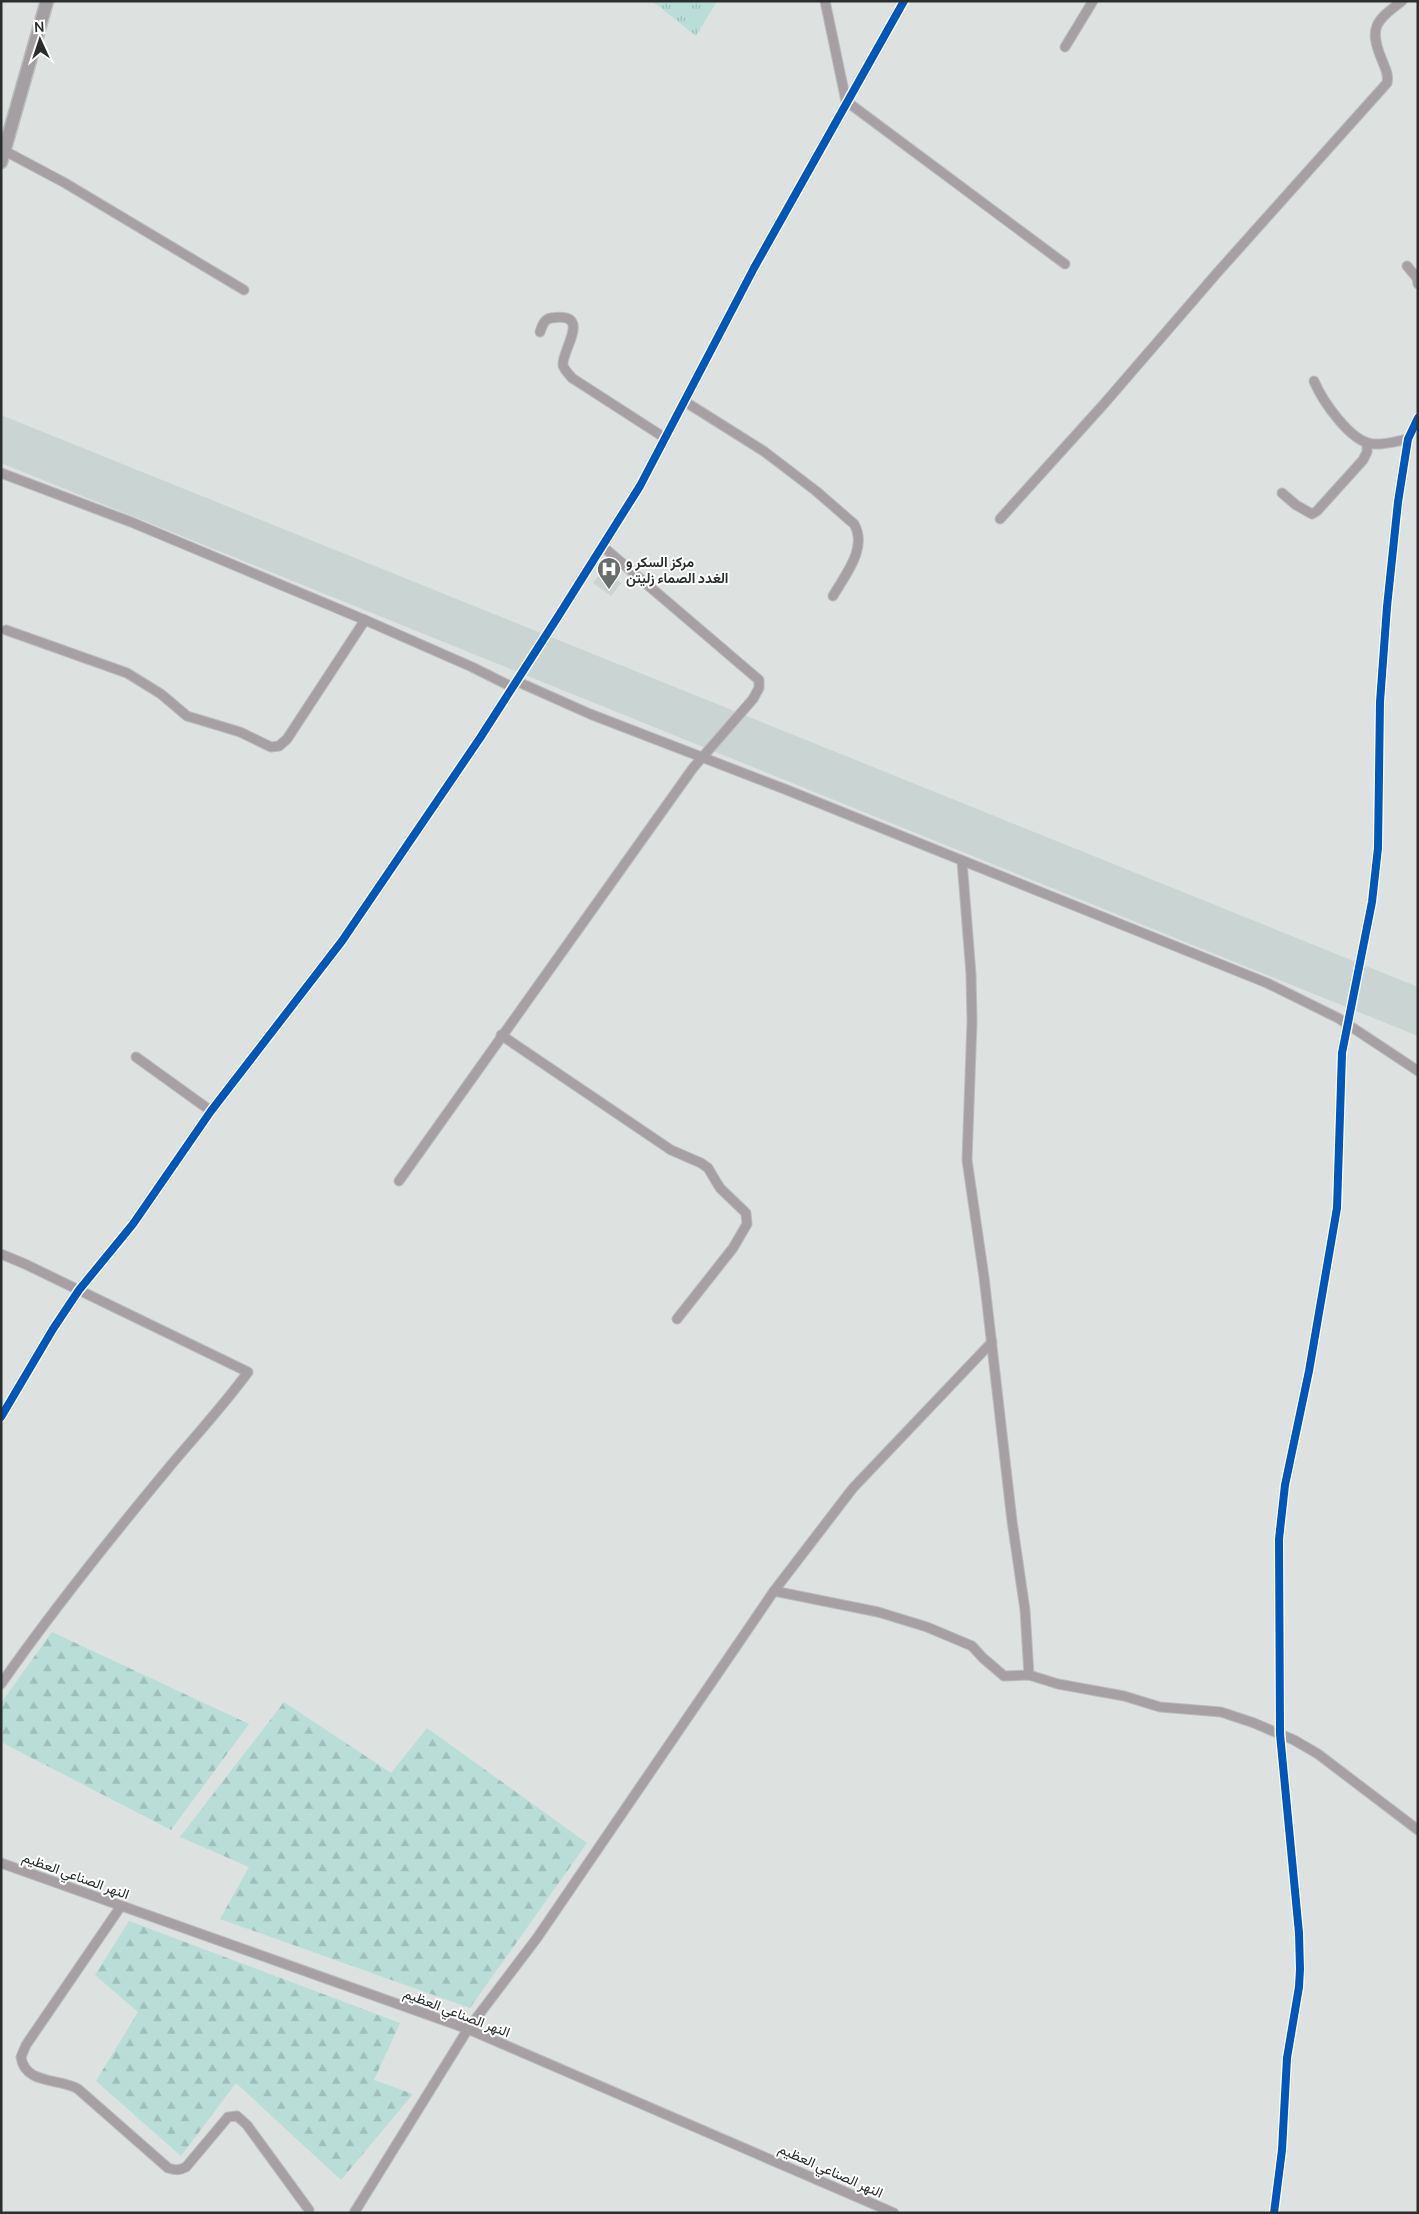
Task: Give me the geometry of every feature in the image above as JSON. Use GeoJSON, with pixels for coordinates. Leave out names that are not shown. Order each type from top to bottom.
{"type":"FeatureCollection","features":[{"type":"Feature","properties":{"kind":"street"},"geometry":{"type":"LineString","coordinates":[[47,1],[3,156],[65,183],[244,290]]}},
{"type":"Feature","properties":{"kind":"street"},"geometry":{"type":"LineString","coordinates":[[826,1],[846,101],[1065,264]]}},
{"type":"Feature","properties":{"kind":"street"},"geometry":{"type":"LineString","coordinates":[[1,1417],[53,1329],[79,1290],[133,1224],[211,1111],[342,941],[440,798],[514,684],[640,486],[754,268],[846,101],[904,1]]}},
{"type":"Feature","properties":{"kind":"street"},"geometry":{"type":"LineString","coordinates":[[1065,47],[1093,1]]}},
{"type":"Feature","properties":{"kind":"street"},"geometry":{"type":"LineString","coordinates":[[1000,519],[1097,412],[1211,280],[1387,83],[1388,77],[1377,44],[1376,28],[1382,16],[1402,1]]}},
{"type":"Feature","properties":{"kind":"street"},"geometry":{"type":"LineString","coordinates":[[1407,266],[1417,278],[1418,284]]}},
{"type":"Feature","properties":{"kind":"street"},"geometry":{"type":"LineString","coordinates":[[540,332],[545,320],[550,318],[566,319],[572,323],[574,329],[572,339],[563,363],[566,371],[572,378],[665,438]]}},
{"type":"Feature","properties":{"kind":"street"},"geometry":{"type":"LineString","coordinates":[[1314,381],[1320,395],[1341,423],[1367,443],[1383,444],[1408,439]]}},
{"type":"Feature","properties":{"kind":"street"},"geometry":{"type":"LineString","coordinates":[[684,401],[765,452],[816,491],[854,524],[859,545],[833,596]]}},
{"type":"Feature","properties":{"kind":"street"},"geometry":{"type":"LineString","coordinates":[[1274,2213],[1282,2150],[1287,2058],[1299,1987],[1300,1969],[1299,1933],[1280,1734],[1281,1623],[1279,1549],[1282,1510],[1335,1224],[1339,1184],[1342,1053],[1371,912],[1378,848],[1381,672],[1398,502],[1408,439],[1418,418]]}},
{"type":"Feature","properties":{"kind":"street"},"geometry":{"type":"LineString","coordinates":[[1282,493],[1306,512],[1312,514],[1317,511],[1363,460],[1367,452],[1367,443]]}},
{"type":"Feature","properties":{"kind":"street"},"geometry":{"type":"LineString","coordinates":[[1,473],[131,522],[365,620],[478,670],[1267,983],[1320,1008],[1348,1024],[1418,1071]]}},
{"type":"Feature","properties":{"kind":"street"},"geometry":{"type":"LineString","coordinates":[[399,1181],[501,1035],[702,758],[753,699],[759,688],[759,680],[602,546]]}},
{"type":"Feature","properties":{"kind":"street"},"geometry":{"type":"LineString","coordinates":[[6,630],[127,673],[160,694],[187,716],[240,732],[271,747],[279,746],[287,739],[365,620]]}},
{"type":"Feature","properties":{"kind":"street"},"geometry":{"type":"LineString","coordinates":[[962,861],[972,1012],[967,1160],[992,1342],[1011,1512],[1025,1610],[1029,1675]]}},
{"type":"Feature","properties":{"kind":"street"},"geometry":{"type":"LineString","coordinates":[[501,1035],[671,1150],[708,1168],[720,1188],[746,1213],[747,1224],[733,1248],[677,1319]]}},
{"type":"Feature","properties":{"kind":"street"},"geometry":{"type":"LineString","coordinates":[[136,1057],[211,1111]]}},
{"type":"Feature","properties":{"kind":"street"},"geometry":{"type":"LineString","coordinates":[[1,1254],[248,1372],[77,1582],[1,1684]]}},
{"type":"Feature","properties":{"kind":"street"},"geometry":{"type":"LineString","coordinates":[[354,2213],[468,2029],[537,1938],[774,1591],[853,1488],[992,1342]]}},
{"type":"Feature","properties":{"kind":"street"},"geometry":{"type":"LineString","coordinates":[[774,1591],[878,1612],[927,1627],[972,1646],[1004,1676],[1029,1675],[1058,1684],[1124,1696],[1160,1706],[1221,1712],[1294,1740],[1318,1754],[1418,1830]]}},
{"type":"Feature","properties":{"kind":"street","name":"النهر الصناعي العظيم"},"geometry":{"type":"LineString","coordinates":[[1,1863],[468,2029],[894,2213]]}},
{"type":"Feature","properties":{"kind":"street"},"geometry":{"type":"LineString","coordinates":[[121,1906],[26,2045],[21,2057],[25,2068],[40,2079],[54,2083],[66,2083],[78,2089],[168,2168],[174,2170],[181,2170],[186,2167],[228,2117],[237,2116],[247,2125],[309,2210]]}},
{"type":"Feature","properties":{"kind":"shaded area"},"geometry":{"type":"Polygon","coordinates":[[[1,415],[1418,987],[1418,1036],[1,463],[1,415]]]}},
{"type":"Feature","properties":{"kind":"shaded area","name":"مركز السكر و الغدد الصماء زليتن"},"geometry":{"type":"Polygon","coordinates":[[[603,570],[621,583],[611,596],[593,583],[603,570]]]}},
{"type":"Feature","properties":{"kind":"green space"},"geometry":{"type":"Polygon","coordinates":[[[652,1],[717,1],[696,36],[652,1]]]}},
{"type":"Feature","properties":{"kind":"green space"},"geometry":{"type":"Polygon","coordinates":[[[52,1632],[249,1724],[171,1830],[1,1742],[1,1703],[52,1632]]]}},
{"type":"Feature","properties":{"kind":"green space"},"geometry":{"type":"Polygon","coordinates":[[[284,1702],[391,1773],[427,1728],[587,1843],[470,2008],[220,1919],[249,1867],[180,1837],[284,1702]]]}},
{"type":"Feature","properties":{"kind":"green space"},"geometry":{"type":"Polygon","coordinates":[[[129,1921],[400,2023],[374,2080],[413,2094],[341,2180],[236,2083],[181,2156],[96,2081],[138,2012],[95,1975],[129,1921]]]}},
{"type":"Feature","properties":{"kind":"cycle path"},"geometry":{"type":"LineString","coordinates":[[1,1417],[53,1329],[79,1290],[133,1224],[211,1111],[342,941],[480,738],[559,615],[640,486],[754,268],[904,1]]}},
{"type":"Feature","properties":{"kind":"cycle path"},"geometry":{"type":"LineString","coordinates":[[1274,2213],[1282,2150],[1287,2058],[1299,1987],[1300,1969],[1299,1933],[1280,1734],[1279,1539],[1285,1485],[1309,1371],[1337,1208],[1342,1053],[1372,902],[1378,848],[1380,702],[1387,607],[1398,502],[1408,439],[1418,418]]}},
{"type":"Feature","properties":{"kind":"place","name":"مركز السكر و الغدد الصماء زليتن"},"geometry":{"type":"Point","coordinates":[609,590]}}]}
